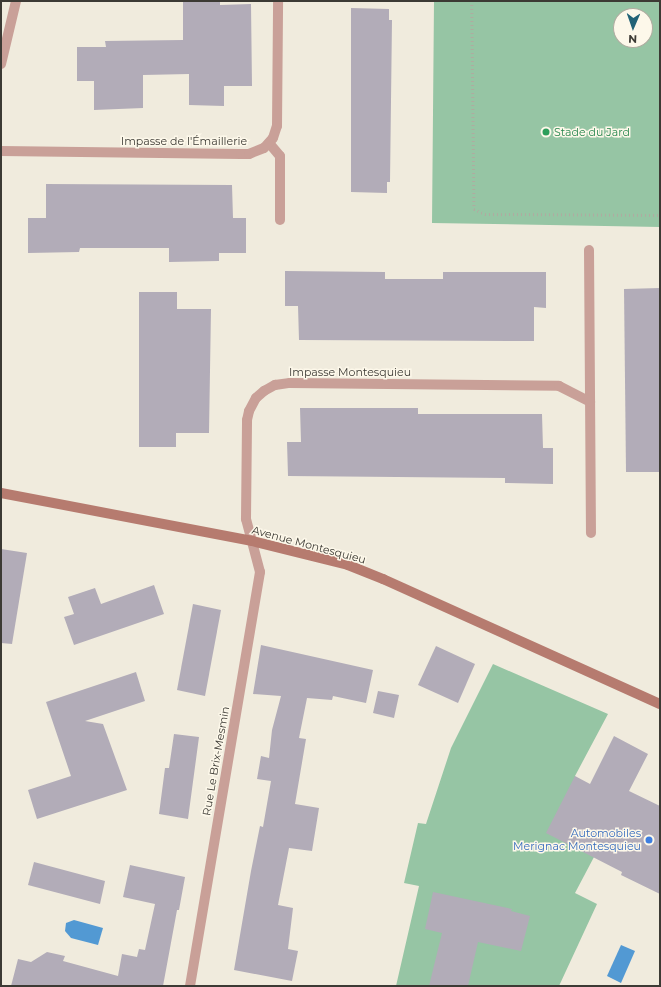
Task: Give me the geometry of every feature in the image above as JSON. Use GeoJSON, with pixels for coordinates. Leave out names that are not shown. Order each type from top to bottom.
{"type":"FeatureCollection","features":[{"type":"Feature","properties":{"kind":"street"},"geometry":{"type":"LineString","coordinates":[[1,64],[16,1]]}},
{"type":"Feature","properties":{"kind":"street"},"geometry":{"type":"LineString","coordinates":[[278,1],[277,126],[269,143],[280,156],[280,220]]}},
{"type":"Feature","properties":{"kind":"street","name":"Impasse de l'Émaillerie"},"geometry":{"type":"LineString","coordinates":[[1,151],[249,154],[264,148],[269,143]]}},
{"type":"Feature","properties":{"kind":"street"},"geometry":{"type":"LineString","coordinates":[[589,250],[591,533]]}},
{"type":"Feature","properties":{"kind":"street","name":"Impasse Montesquieu"},"geometry":{"type":"LineString","coordinates":[[252,541],[246,519],[248,411],[256,398],[264,390],[275,385],[298,383],[559,386],[590,402]]}},
{"type":"Feature","properties":{"kind":"street","name":"Avenue Montesquieu"},"geometry":{"type":"LineString","coordinates":[[1,493],[252,541],[348,566],[383,579],[660,704]]}},
{"type":"Feature","properties":{"kind":"street","name":"Rue Le Brix-Mesmin"},"geometry":{"type":"LineString","coordinates":[[190,986],[260,572],[252,541]]}},
{"type":"Feature","properties":{"kind":"path"},"geometry":{"type":"LineString","coordinates":[[472,1],[474,209],[485,214],[660,215]]}},
{"type":"Feature","properties":{"kind":"green space","name":"Stade du Jard"},"geometry":{"type":"Polygon","coordinates":[[[434,1],[660,1],[660,227],[432,223],[434,1]]]}},
{"type":"Feature","properties":{"kind":"green space"},"geometry":{"type":"Polygon","coordinates":[[[493,664],[608,714],[575,776],[594,857],[575,893],[597,904],[559,986],[396,986],[419,886],[404,883],[418,823],[426,824],[451,748],[493,664]]]}},
{"type":"Feature","properties":{"kind":"water"},"geometry":{"type":"Polygon","coordinates":[[[74,920],[103,928],[98,945],[71,938],[65,931],[66,923],[74,920]]]}},
{"type":"Feature","properties":{"kind":"water"},"geometry":{"type":"Polygon","coordinates":[[[621,945],[635,951],[621,983],[607,976],[621,945]]]}},
{"type":"Feature","properties":{"kind":"building"},"geometry":{"type":"Polygon","coordinates":[[[183,1],[220,1],[220,5],[251,4],[252,86],[224,86],[224,106],[189,105],[189,74],[143,75],[143,108],[94,110],[94,81],[77,81],[77,47],[106,47],[105,41],[183,40],[183,1]]]}},
{"type":"Feature","properties":{"kind":"building"},"geometry":{"type":"Polygon","coordinates":[[[351,8],[389,9],[389,20],[392,20],[390,182],[387,182],[387,193],[351,192],[351,8]]]}},
{"type":"Feature","properties":{"kind":"building"},"geometry":{"type":"Polygon","coordinates":[[[46,184],[232,185],[233,218],[246,218],[246,253],[219,253],[219,261],[169,262],[169,248],[80,248],[79,252],[28,253],[28,218],[46,218],[46,184]]]}},
{"type":"Feature","properties":{"kind":"building"},"geometry":{"type":"Polygon","coordinates":[[[285,271],[385,272],[385,279],[443,279],[443,272],[546,272],[546,308],[534,307],[534,341],[299,340],[298,306],[285,306],[285,271]]]}},
{"type":"Feature","properties":{"kind":"building"},"geometry":{"type":"Polygon","coordinates":[[[660,288],[660,472],[626,472],[624,289],[660,288]]]}},
{"type":"Feature","properties":{"kind":"building"},"geometry":{"type":"Polygon","coordinates":[[[139,292],[177,292],[177,309],[211,309],[209,433],[176,433],[176,447],[139,447],[139,292]]]}},
{"type":"Feature","properties":{"kind":"building"},"geometry":{"type":"Polygon","coordinates":[[[300,408],[418,408],[418,414],[542,414],[543,448],[553,448],[553,484],[505,483],[505,478],[288,476],[287,442],[301,442],[300,408]]]}},
{"type":"Feature","properties":{"kind":"building"},"geometry":{"type":"Polygon","coordinates":[[[1,549],[27,553],[12,644],[1,643],[1,549]]]}},
{"type":"Feature","properties":{"kind":"building"},"geometry":{"type":"Polygon","coordinates":[[[154,585],[164,614],[74,645],[64,617],[74,614],[68,597],[95,588],[101,604],[154,585]]]}},
{"type":"Feature","properties":{"kind":"building"},"geometry":{"type":"Polygon","coordinates":[[[193,604],[221,610],[205,696],[177,690],[193,604]]]}},
{"type":"Feature","properties":{"kind":"building"},"geometry":{"type":"Polygon","coordinates":[[[261,645],[373,670],[366,703],[333,696],[332,700],[307,698],[299,738],[306,739],[295,804],[319,808],[312,851],[289,848],[278,905],[293,908],[288,949],[298,951],[292,981],[234,970],[251,871],[260,826],[263,827],[271,781],[257,779],[261,756],[269,758],[272,730],[281,696],[253,694],[261,645]]]}},
{"type":"Feature","properties":{"kind":"building"},"geometry":{"type":"Polygon","coordinates":[[[436,646],[475,664],[458,703],[418,685],[436,646]]]}},
{"type":"Feature","properties":{"kind":"building"},"geometry":{"type":"Polygon","coordinates":[[[136,672],[145,701],[85,721],[103,724],[127,790],[37,819],[28,790],[71,776],[46,702],[136,672]]]}},
{"type":"Feature","properties":{"kind":"building"},"geometry":{"type":"Polygon","coordinates":[[[378,691],[399,695],[394,718],[373,713],[378,691]]]}},
{"type":"Feature","properties":{"kind":"building"},"geometry":{"type":"Polygon","coordinates":[[[174,734],[199,737],[188,819],[159,814],[165,768],[169,768],[174,734]]]}},
{"type":"Feature","properties":{"kind":"building"},"geometry":{"type":"Polygon","coordinates":[[[614,736],[648,754],[629,791],[660,806],[660,894],[621,875],[622,872],[546,833],[575,776],[590,784],[614,736]]]}},
{"type":"Feature","properties":{"kind":"building"},"geometry":{"type":"Polygon","coordinates":[[[34,862],[105,881],[100,904],[28,885],[34,862]]]}},
{"type":"Feature","properties":{"kind":"building"},"geometry":{"type":"Polygon","coordinates":[[[130,865],[185,877],[179,910],[177,910],[163,986],[11,986],[18,959],[31,962],[47,952],[65,956],[63,961],[118,976],[122,954],[137,957],[139,949],[145,950],[155,904],[123,897],[130,865]]]}},
{"type":"Feature","properties":{"kind":"building"},"geometry":{"type":"Polygon","coordinates":[[[433,892],[512,909],[511,911],[530,916],[521,951],[478,942],[468,986],[429,986],[442,933],[425,929],[433,892]]]}},
{"type":"Feature","properties":{"kind":"place","name":"Stade du Jard"},"geometry":{"type":"Point","coordinates":[546,132]}},
{"type":"Feature","properties":{"kind":"place","name":"Automobiles Merignac Montesquieu"},"geometry":{"type":"Point","coordinates":[649,840]}}]}
